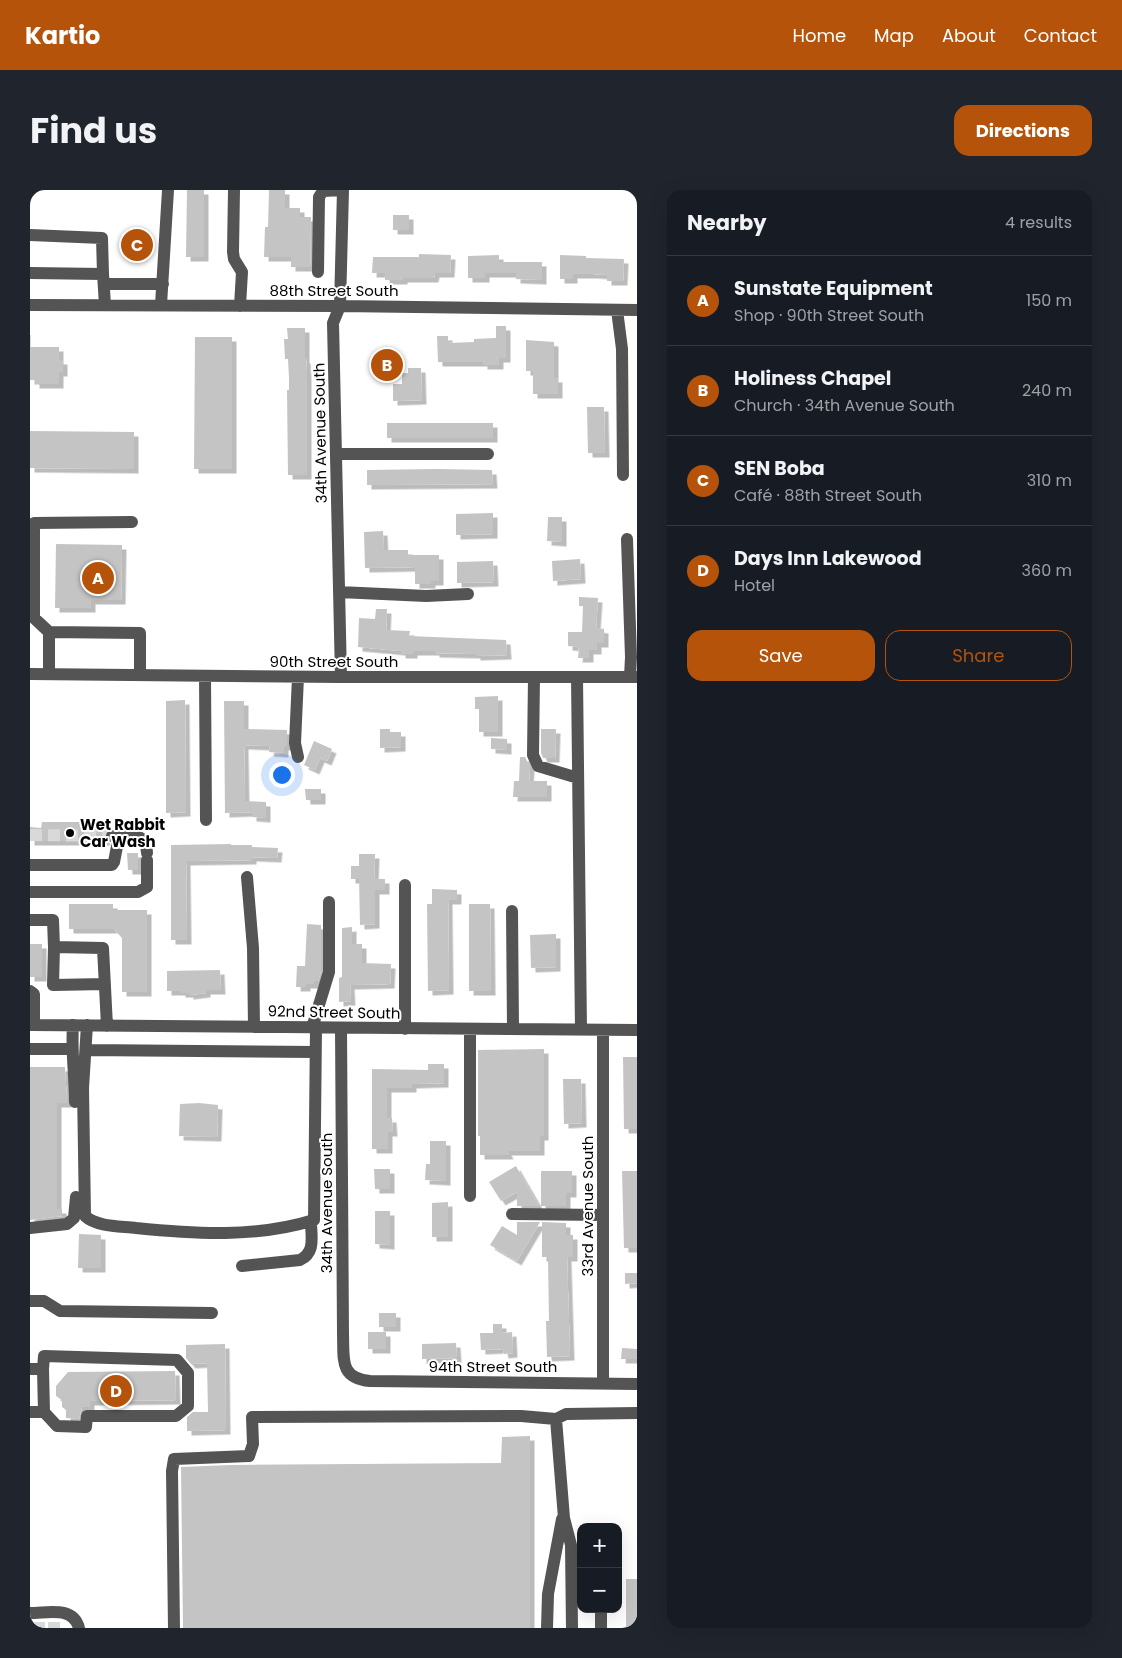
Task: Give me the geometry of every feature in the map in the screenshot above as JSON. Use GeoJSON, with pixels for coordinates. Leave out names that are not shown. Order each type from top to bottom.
{"type":"FeatureCollection","features":[{"type":"Feature","properties":{"kind":"street"},"geometry":{"type":"LineString","coordinates":[[161,305],[168,190]]}},
{"type":"Feature","properties":{"kind":"street"},"geometry":{"type":"LineString","coordinates":[[234,190],[233,252],[234,259],[242,272],[240,306]]}},
{"type":"Feature","properties":{"kind":"street"},"geometry":{"type":"LineString","coordinates":[[318,272],[319,197],[323,191],[343,190]]}},
{"type":"Feature","properties":{"kind":"street","name":"34th Avenue South"},"geometry":{"type":"LineString","coordinates":[[341,677],[333,323],[340,306],[343,190]]}},
{"type":"Feature","properties":{"kind":"street"},"geometry":{"type":"LineString","coordinates":[[30,236],[102,238],[105,305]]}},
{"type":"Feature","properties":{"kind":"street"},"geometry":{"type":"LineString","coordinates":[[30,273],[163,284]]}},
{"type":"Feature","properties":{"kind":"street","name":"88th Street South"},"geometry":{"type":"LineString","coordinates":[[30,305],[340,306],[637,310]]}},
{"type":"Feature","properties":{"kind":"street"},"geometry":{"type":"LineString","coordinates":[[617,310],[622,349],[623,475]]}},
{"type":"Feature","properties":{"kind":"street"},"geometry":{"type":"LineString","coordinates":[[336,454],[488,454]]}},
{"type":"Feature","properties":{"kind":"street"},"geometry":{"type":"LineString","coordinates":[[132,522],[34,523],[34,618],[50,632],[140,633],[140,675]]}},
{"type":"Feature","properties":{"kind":"street"},"geometry":{"type":"LineString","coordinates":[[627,539],[631,656],[634,677]]}},
{"type":"Feature","properties":{"kind":"street"},"geometry":{"type":"LineString","coordinates":[[339,592],[426,596],[468,594]]}},
{"type":"Feature","properties":{"kind":"street"},"geometry":{"type":"LineString","coordinates":[[49,674],[50,632]]}},
{"type":"Feature","properties":{"kind":"street","name":"90th Street South"},"geometry":{"type":"LineString","coordinates":[[30,674],[298,677],[634,677]]}},
{"type":"Feature","properties":{"kind":"street"},"geometry":{"type":"LineString","coordinates":[[205,676],[206,820]]}},
{"type":"Feature","properties":{"kind":"street"},"geometry":{"type":"LineString","coordinates":[[298,677],[295,743],[298,756]]}},
{"type":"Feature","properties":{"kind":"street"},"geometry":{"type":"LineString","coordinates":[[534,677],[533,755],[538,766],[578,778]]}},
{"type":"Feature","properties":{"kind":"street"},"geometry":{"type":"LineString","coordinates":[[577,677],[582,1030]]}},
{"type":"Feature","properties":{"kind":"street"},"geometry":{"type":"LineString","coordinates":[[30,865],[112,865],[114,862],[115,836],[139,836],[147,843],[147,888],[138,892],[30,892]]}},
{"type":"Feature","properties":{"kind":"street"},"geometry":{"type":"LineString","coordinates":[[247,877],[253,948],[254,1027]]}},
{"type":"Feature","properties":{"kind":"street"},"geometry":{"type":"LineString","coordinates":[[405,885],[405,1029]]}},
{"type":"Feature","properties":{"kind":"street"},"geometry":{"type":"LineString","coordinates":[[242,1266],[300,1260],[310,1252],[311,1222],[314,1220],[314,1028],[329,972],[329,902]]}},
{"type":"Feature","properties":{"kind":"street"},"geometry":{"type":"LineString","coordinates":[[512,911],[513,1029]]}},
{"type":"Feature","properties":{"kind":"street"},"geometry":{"type":"LineString","coordinates":[[30,920],[53,920],[53,985],[105,984]]}},
{"type":"Feature","properties":{"kind":"street"},"geometry":{"type":"LineString","coordinates":[[54,947],[104,948],[107,1026]]}},
{"type":"Feature","properties":{"kind":"street"},"geometry":{"type":"LineString","coordinates":[[30,991],[34,994],[32,1025]]}},
{"type":"Feature","properties":{"kind":"street","name":"92nd Street South"},"geometry":{"type":"LineString","coordinates":[[32,1025],[637,1030]]}},
{"type":"Feature","properties":{"kind":"street"},"geometry":{"type":"LineString","coordinates":[[30,1228],[67,1224],[74,1218],[76,1211],[73,1025]]}},
{"type":"Feature","properties":{"kind":"street"},"geometry":{"type":"LineString","coordinates":[[86,1025],[84,1216],[91,1222],[177,1232],[223,1234],[270,1230],[311,1222]]}},
{"type":"Feature","properties":{"kind":"street","name":"34th Avenue South"},"geometry":{"type":"LineString","coordinates":[[341,1028],[343,1355],[345,1368],[351,1375]]}},
{"type":"Feature","properties":{"kind":"street"},"geometry":{"type":"LineString","coordinates":[[470,1029],[470,1196]]}},
{"type":"Feature","properties":{"kind":"street","name":"33rd Avenue South"},"geometry":{"type":"LineString","coordinates":[[603,1030],[603,1383]]}},
{"type":"Feature","properties":{"kind":"street"},"geometry":{"type":"LineString","coordinates":[[30,1049],[72,1049]]}},
{"type":"Feature","properties":{"kind":"street"},"geometry":{"type":"LineString","coordinates":[[86,1050],[315,1052]]}},
{"type":"Feature","properties":{"kind":"street"},"geometry":{"type":"LineString","coordinates":[[512,1214],[603,1215]]}},
{"type":"Feature","properties":{"kind":"street"},"geometry":{"type":"LineString","coordinates":[[30,1301],[44,1301],[60,1311],[212,1312]]}},
{"type":"Feature","properties":{"kind":"street"},"geometry":{"type":"LineString","coordinates":[[44,1356],[177,1360],[188,1373],[188,1406],[176,1416],[87,1416],[86,1427],[57,1426],[44,1412],[43,1369],[44,1356]]}},
{"type":"Feature","properties":{"kind":"street"},"geometry":{"type":"LineString","coordinates":[[30,1369],[43,1369]]}},
{"type":"Feature","properties":{"kind":"street","name":"94th Street South"},"geometry":{"type":"LineString","coordinates":[[351,1375],[370,1381],[637,1384]]}},
{"type":"Feature","properties":{"kind":"street"},"geometry":{"type":"LineString","coordinates":[[30,1412],[44,1412]]}},
{"type":"Feature","properties":{"kind":"street"},"geometry":{"type":"LineString","coordinates":[[174,1628],[172,1471],[174,1459],[249,1456],[252,1444],[252,1417],[521,1416],[556,1419],[566,1414],[637,1413]]}},
{"type":"Feature","properties":{"kind":"street"},"geometry":{"type":"LineString","coordinates":[[556,1419],[563,1512],[571,1545],[572,1628]]}},
{"type":"Feature","properties":{"kind":"street"},"geometry":{"type":"LineString","coordinates":[[547,1628],[548,1594],[563,1512]]}},
{"type":"Feature","properties":{"kind":"street"},"geometry":{"type":"LineString","coordinates":[[36,1616],[54,1617],[67,1612],[77,1620],[79,1628]]}},
{"type":"Feature","properties":{"kind":"street"},"geometry":{"type":"LineString","coordinates":[[601,1613],[601,1628]]}},
{"type":"Feature","properties":{"kind":"building"},"geometry":{"type":"Polygon","coordinates":[[[187,190],[204,190],[204,257],[186,257],[187,190]]]}},
{"type":"Feature","properties":{"kind":"building"},"geometry":{"type":"Polygon","coordinates":[[[269,190],[285,190],[285,208],[300,208],[300,217],[311,217],[310,267],[291,267],[291,257],[264,257],[265,227],[268,227],[269,190]]]}},
{"type":"Feature","properties":{"kind":"building"},"geometry":{"type":"Polygon","coordinates":[[[393,215],[409,215],[409,230],[393,230],[393,215]]]}},
{"type":"Feature","properties":{"kind":"building"},"geometry":{"type":"Polygon","coordinates":[[[419,254],[451,255],[450,273],[435,273],[434,278],[385,280],[385,273],[372,273],[373,257],[419,257],[419,254]]]}},
{"type":"Feature","properties":{"kind":"building"},"geometry":{"type":"Polygon","coordinates":[[[499,255],[499,262],[542,262],[542,280],[516,279],[516,273],[485,273],[485,278],[468,278],[468,256],[499,255]]]}},
{"type":"Feature","properties":{"kind":"building"},"geometry":{"type":"Polygon","coordinates":[[[560,255],[624,259],[623,281],[607,281],[607,275],[593,274],[573,274],[573,279],[560,279],[560,255]]]}},
{"type":"Feature","properties":{"kind":"building"},"geometry":{"type":"Polygon","coordinates":[[[496,326],[506,326],[506,358],[499,358],[499,365],[483,365],[483,362],[438,362],[437,336],[448,336],[448,343],[474,342],[474,339],[496,338],[496,326]]]}},
{"type":"Feature","properties":{"kind":"building"},"geometry":{"type":"Polygon","coordinates":[[[287,328],[305,328],[307,475],[288,475],[287,390],[289,390],[289,378],[288,359],[285,359],[284,339],[288,339],[287,328]]]}},
{"type":"Feature","properties":{"kind":"building"},"geometry":{"type":"Polygon","coordinates":[[[195,337],[232,337],[232,469],[194,469],[195,337]]]}},
{"type":"Feature","properties":{"kind":"building"},"geometry":{"type":"Polygon","coordinates":[[[526,340],[554,342],[554,378],[558,378],[558,394],[533,394],[533,371],[526,371],[526,340]]]}},
{"type":"Feature","properties":{"kind":"building"},"geometry":{"type":"Polygon","coordinates":[[[30,347],[59,347],[59,360],[63,360],[63,372],[59,372],[59,384],[35,384],[35,380],[30,380],[30,347]]]}},
{"type":"Feature","properties":{"kind":"building"},"geometry":{"type":"Polygon","coordinates":[[[408,368],[421,368],[422,400],[393,401],[393,384],[402,384],[402,373],[408,373],[408,368]]]}},
{"type":"Feature","properties":{"kind":"building"},"geometry":{"type":"Polygon","coordinates":[[[587,407],[604,407],[605,453],[588,453],[587,407]]]}},
{"type":"Feature","properties":{"kind":"building"},"geometry":{"type":"Polygon","coordinates":[[[387,423],[493,423],[493,438],[387,438],[387,423]]]}},
{"type":"Feature","properties":{"kind":"building"},"geometry":{"type":"Polygon","coordinates":[[[30,431],[134,432],[134,469],[30,468],[30,431]]]}},
{"type":"Feature","properties":{"kind":"building"},"geometry":{"type":"Polygon","coordinates":[[[367,470],[492,470],[493,484],[367,485],[367,470]]]}},
{"type":"Feature","properties":{"kind":"building"},"geometry":{"type":"Polygon","coordinates":[[[493,513],[493,534],[456,535],[456,514],[493,513]]]}},
{"type":"Feature","properties":{"kind":"building"},"geometry":{"type":"Polygon","coordinates":[[[548,517],[562,517],[562,542],[547,541],[548,517]]]}},
{"type":"Feature","properties":{"kind":"building"},"geometry":{"type":"Polygon","coordinates":[[[383,531],[384,550],[408,550],[408,555],[439,555],[439,581],[431,581],[431,584],[415,584],[415,567],[365,568],[364,532],[383,531]]]}},
{"type":"Feature","properties":{"kind":"building"},"geometry":{"type":"Polygon","coordinates":[[[56,544],[122,545],[121,600],[91,600],[91,608],[55,608],[56,544]]]}},
{"type":"Feature","properties":{"kind":"building"},"geometry":{"type":"Polygon","coordinates":[[[580,559],[581,579],[553,581],[552,561],[580,559]]]}},
{"type":"Feature","properties":{"kind":"building"},"geometry":{"type":"Polygon","coordinates":[[[493,561],[494,582],[457,583],[457,562],[493,561]]]}},
{"type":"Feature","properties":{"kind":"building"},"geometry":{"type":"Polygon","coordinates":[[[579,597],[598,598],[596,628],[604,629],[604,643],[597,643],[597,650],[589,650],[589,658],[578,658],[579,647],[568,646],[568,632],[582,632],[583,606],[579,606],[579,597]]]}},
{"type":"Feature","properties":{"kind":"building"},"geometry":{"type":"Polygon","coordinates":[[[376,609],[387,609],[386,630],[410,631],[409,636],[506,640],[507,655],[476,656],[476,654],[435,653],[435,651],[413,651],[413,654],[401,654],[401,651],[358,647],[359,618],[375,619],[376,609]]]}},
{"type":"Feature","properties":{"kind":"building"},"geometry":{"type":"Polygon","coordinates":[[[498,696],[498,732],[479,732],[479,709],[475,709],[475,697],[498,696]]]}},
{"type":"Feature","properties":{"kind":"building"},"geometry":{"type":"Polygon","coordinates":[[[185,700],[186,812],[166,813],[166,701],[185,700]]]}},
{"type":"Feature","properties":{"kind":"building"},"geometry":{"type":"Polygon","coordinates":[[[224,701],[244,701],[244,729],[287,730],[287,746],[284,746],[284,753],[269,752],[270,746],[244,745],[245,801],[266,802],[266,818],[252,817],[252,812],[225,813],[224,701]]]}},
{"type":"Feature","properties":{"kind":"building"},"geometry":{"type":"Polygon","coordinates":[[[380,729],[390,729],[390,732],[401,732],[401,747],[380,748],[380,729]]]}},
{"type":"Feature","properties":{"kind":"building"},"geometry":{"type":"Polygon","coordinates":[[[541,729],[556,729],[555,758],[543,758],[541,753],[541,729]]]}},
{"type":"Feature","properties":{"kind":"building"},"geometry":{"type":"Polygon","coordinates":[[[491,738],[507,739],[507,750],[491,749],[491,738]]]}},
{"type":"Feature","properties":{"kind":"building"},"geometry":{"type":"Polygon","coordinates":[[[314,741],[332,749],[327,761],[320,758],[315,770],[304,765],[314,741]]]}},
{"type":"Feature","properties":{"kind":"building"},"geometry":{"type":"Polygon","coordinates":[[[520,757],[525,757],[530,767],[529,781],[547,781],[547,797],[513,797],[514,781],[519,781],[520,757]]]}},
{"type":"Feature","properties":{"kind":"building"},"geometry":{"type":"Polygon","coordinates":[[[305,789],[321,789],[321,800],[306,800],[305,789]]]}},
{"type":"Feature","properties":{"kind":"building","name":"Wet Rabbit Car Wash"},"geometry":{"type":"Polygon","coordinates":[[[42,822],[103,822],[103,830],[106,830],[104,836],[106,841],[30,841],[30,827],[41,828],[42,822]]]}},
{"type":"Feature","properties":{"kind":"building"},"geometry":{"type":"Polygon","coordinates":[[[231,844],[278,848],[277,858],[252,857],[252,860],[186,861],[187,940],[171,940],[171,845],[231,844]]]}},
{"type":"Feature","properties":{"kind":"building"},"geometry":{"type":"Polygon","coordinates":[[[127,853],[138,853],[138,870],[128,870],[127,853]]]}},
{"type":"Feature","properties":{"kind":"building"},"geometry":{"type":"Polygon","coordinates":[[[359,854],[375,854],[374,879],[385,879],[385,890],[375,890],[375,924],[360,925],[359,879],[351,879],[351,866],[359,866],[359,854]]]}},
{"type":"Feature","properties":{"kind":"building"},"geometry":{"type":"Polygon","coordinates":[[[432,889],[457,890],[457,900],[448,900],[449,990],[428,991],[427,904],[432,904],[432,889]]]}},
{"type":"Feature","properties":{"kind":"building"},"geometry":{"type":"Polygon","coordinates":[[[69,904],[113,904],[113,910],[147,910],[147,992],[122,992],[122,938],[114,929],[69,929],[69,904]]]}},
{"type":"Feature","properties":{"kind":"building"},"geometry":{"type":"Polygon","coordinates":[[[469,904],[490,904],[491,991],[469,991],[469,904]]]}},
{"type":"Feature","properties":{"kind":"building"},"geometry":{"type":"Polygon","coordinates":[[[307,924],[321,925],[321,971],[318,981],[314,981],[314,984],[306,984],[306,987],[296,987],[297,966],[305,966],[307,924]]]}},
{"type":"Feature","properties":{"kind":"building"},"geometry":{"type":"Polygon","coordinates":[[[352,927],[352,944],[362,944],[362,963],[391,964],[390,984],[350,985],[351,1001],[339,1002],[339,978],[342,977],[342,928],[352,927]]]}},
{"type":"Feature","properties":{"kind":"building"},"geometry":{"type":"Polygon","coordinates":[[[556,934],[556,967],[531,968],[530,935],[556,934]]]}},
{"type":"Feature","properties":{"kind":"building"},"geometry":{"type":"Polygon","coordinates":[[[30,944],[42,944],[42,977],[30,977],[30,944]]]}},
{"type":"Feature","properties":{"kind":"building"},"geometry":{"type":"Polygon","coordinates":[[[220,970],[221,990],[206,990],[206,993],[189,995],[189,993],[181,993],[181,991],[167,991],[167,971],[220,970]]]}},
{"type":"Feature","properties":{"kind":"building"},"geometry":{"type":"Polygon","coordinates":[[[544,1049],[544,1136],[540,1136],[540,1151],[507,1151],[509,1155],[480,1155],[480,1136],[478,1136],[478,1050],[544,1049]]]}},
{"type":"Feature","properties":{"kind":"building"},"geometry":{"type":"Polygon","coordinates":[[[623,1057],[637,1057],[637,1129],[624,1129],[623,1057]]]}},
{"type":"Feature","properties":{"kind":"building"},"geometry":{"type":"Polygon","coordinates":[[[428,1064],[444,1064],[444,1083],[412,1084],[412,1088],[387,1088],[387,1118],[392,1118],[393,1132],[388,1132],[388,1149],[372,1149],[372,1069],[428,1070],[428,1064]]]}},
{"type":"Feature","properties":{"kind":"building"},"geometry":{"type":"Polygon","coordinates":[[[30,1067],[65,1067],[67,1103],[57,1103],[57,1209],[62,1209],[62,1216],[30,1220],[30,1067]]]}},
{"type":"Feature","properties":{"kind":"building"},"geometry":{"type":"Polygon","coordinates":[[[563,1079],[581,1079],[582,1123],[564,1124],[563,1079]]]}},
{"type":"Feature","properties":{"kind":"building"},"geometry":{"type":"Polygon","coordinates":[[[180,1104],[218,1105],[217,1137],[179,1136],[180,1104]]]}},
{"type":"Feature","properties":{"kind":"building"},"geometry":{"type":"Polygon","coordinates":[[[430,1141],[446,1141],[446,1181],[425,1180],[426,1164],[430,1164],[430,1141]]]}},
{"type":"Feature","properties":{"kind":"building"},"geometry":{"type":"Polygon","coordinates":[[[516,1166],[539,1206],[517,1206],[517,1192],[501,1201],[489,1182],[516,1166]]]}},
{"type":"Feature","properties":{"kind":"building"},"geometry":{"type":"Polygon","coordinates":[[[374,1169],[390,1169],[390,1189],[375,1189],[374,1169]]]}},
{"type":"Feature","properties":{"kind":"building"},"geometry":{"type":"Polygon","coordinates":[[[541,1171],[572,1171],[572,1193],[566,1193],[566,1206],[541,1206],[541,1171]]]}},
{"type":"Feature","properties":{"kind":"building"},"geometry":{"type":"Polygon","coordinates":[[[622,1171],[637,1171],[637,1248],[624,1248],[622,1171]]]}},
{"type":"Feature","properties":{"kind":"building"},"geometry":{"type":"Polygon","coordinates":[[[448,1202],[448,1237],[432,1237],[432,1203],[448,1202]]]}},
{"type":"Feature","properties":{"kind":"building"},"geometry":{"type":"Polygon","coordinates":[[[375,1211],[390,1211],[390,1245],[375,1244],[375,1211]]]}},
{"type":"Feature","properties":{"kind":"building"},"geometry":{"type":"Polygon","coordinates":[[[517,1222],[540,1222],[517,1261],[490,1245],[502,1226],[517,1235],[517,1222]]]}},
{"type":"Feature","properties":{"kind":"building"},"geometry":{"type":"Polygon","coordinates":[[[542,1222],[566,1223],[566,1235],[573,1235],[573,1257],[567,1257],[570,1356],[547,1357],[546,1321],[549,1321],[548,1257],[542,1257],[542,1222]]]}},
{"type":"Feature","properties":{"kind":"building"},"geometry":{"type":"Polygon","coordinates":[[[79,1234],[101,1235],[101,1268],[78,1268],[79,1234]]]}},
{"type":"Feature","properties":{"kind":"building"},"geometry":{"type":"Polygon","coordinates":[[[625,1273],[637,1273],[637,1283],[625,1284],[625,1273]]]}},
{"type":"Feature","properties":{"kind":"building"},"geometry":{"type":"Polygon","coordinates":[[[379,1313],[396,1313],[396,1327],[379,1327],[379,1313]]]}},
{"type":"Feature","properties":{"kind":"building"},"geometry":{"type":"Polygon","coordinates":[[[493,1324],[502,1324],[502,1333],[512,1332],[513,1353],[504,1354],[503,1349],[481,1350],[480,1333],[493,1333],[493,1324]]]}},
{"type":"Feature","properties":{"kind":"building"},"geometry":{"type":"Polygon","coordinates":[[[368,1332],[386,1332],[386,1349],[368,1349],[368,1332]]]}},
{"type":"Feature","properties":{"kind":"building"},"geometry":{"type":"Polygon","coordinates":[[[456,1343],[457,1358],[422,1359],[422,1344],[456,1343]]]}},
{"type":"Feature","properties":{"kind":"building"},"geometry":{"type":"Polygon","coordinates":[[[225,1344],[226,1430],[187,1431],[187,1417],[193,1412],[208,1412],[207,1363],[191,1364],[186,1358],[186,1345],[225,1344]]]}},
{"type":"Feature","properties":{"kind":"building"},"geometry":{"type":"Polygon","coordinates":[[[622,1348],[637,1349],[637,1359],[621,1359],[622,1348]]]}},
{"type":"Feature","properties":{"kind":"building"},"geometry":{"type":"Polygon","coordinates":[[[175,1371],[176,1400],[90,1401],[90,1407],[82,1407],[79,1419],[66,1418],[66,1410],[62,1407],[62,1400],[56,1396],[56,1386],[68,1372],[175,1371]]]}},
{"type":"Feature","properties":{"kind":"building"},"geometry":{"type":"Polygon","coordinates":[[[530,1436],[530,1628],[183,1628],[181,1467],[501,1463],[502,1437],[530,1436]]]}},
{"type":"Feature","properties":{"kind":"building"},"geometry":{"type":"Polygon","coordinates":[[[626,1579],[637,1579],[637,1628],[626,1628],[626,1579]]]}},
{"type":"Feature","properties":{"kind":"tunnel"},"geometry":{"type":"LineString","coordinates":[[30,835],[111,836]]}},
{"type":"Feature","properties":{"kind":"tunnel"},"geometry":{"type":"LineString","coordinates":[[39,1622],[39,1628]]}},
{"type":"Feature","properties":{"kind":"tunnel"},"geometry":{"type":"LineString","coordinates":[[54,1622],[54,1628]]}},
{"type":"Feature","properties":{"kind":"place","name":"SEN Boba"},"geometry":{"type":"Point","coordinates":[137,245]}},
{"type":"Feature","properties":{"kind":"place","name":"Holiness Chapel"},"geometry":{"type":"Point","coordinates":[387,365]}},
{"type":"Feature","properties":{"kind":"place","name":"Sunstate Equipment"},"geometry":{"type":"Point","coordinates":[98,578]}},
{"type":"Feature","properties":{"kind":"place","name":"Wet Rabbit Car Wash"},"geometry":{"type":"Point","coordinates":[70,833]}},
{"type":"Feature","properties":{"kind":"place","name":"Days Inn Lakewood"},"geometry":{"type":"Point","coordinates":[116,1391]}}]}
